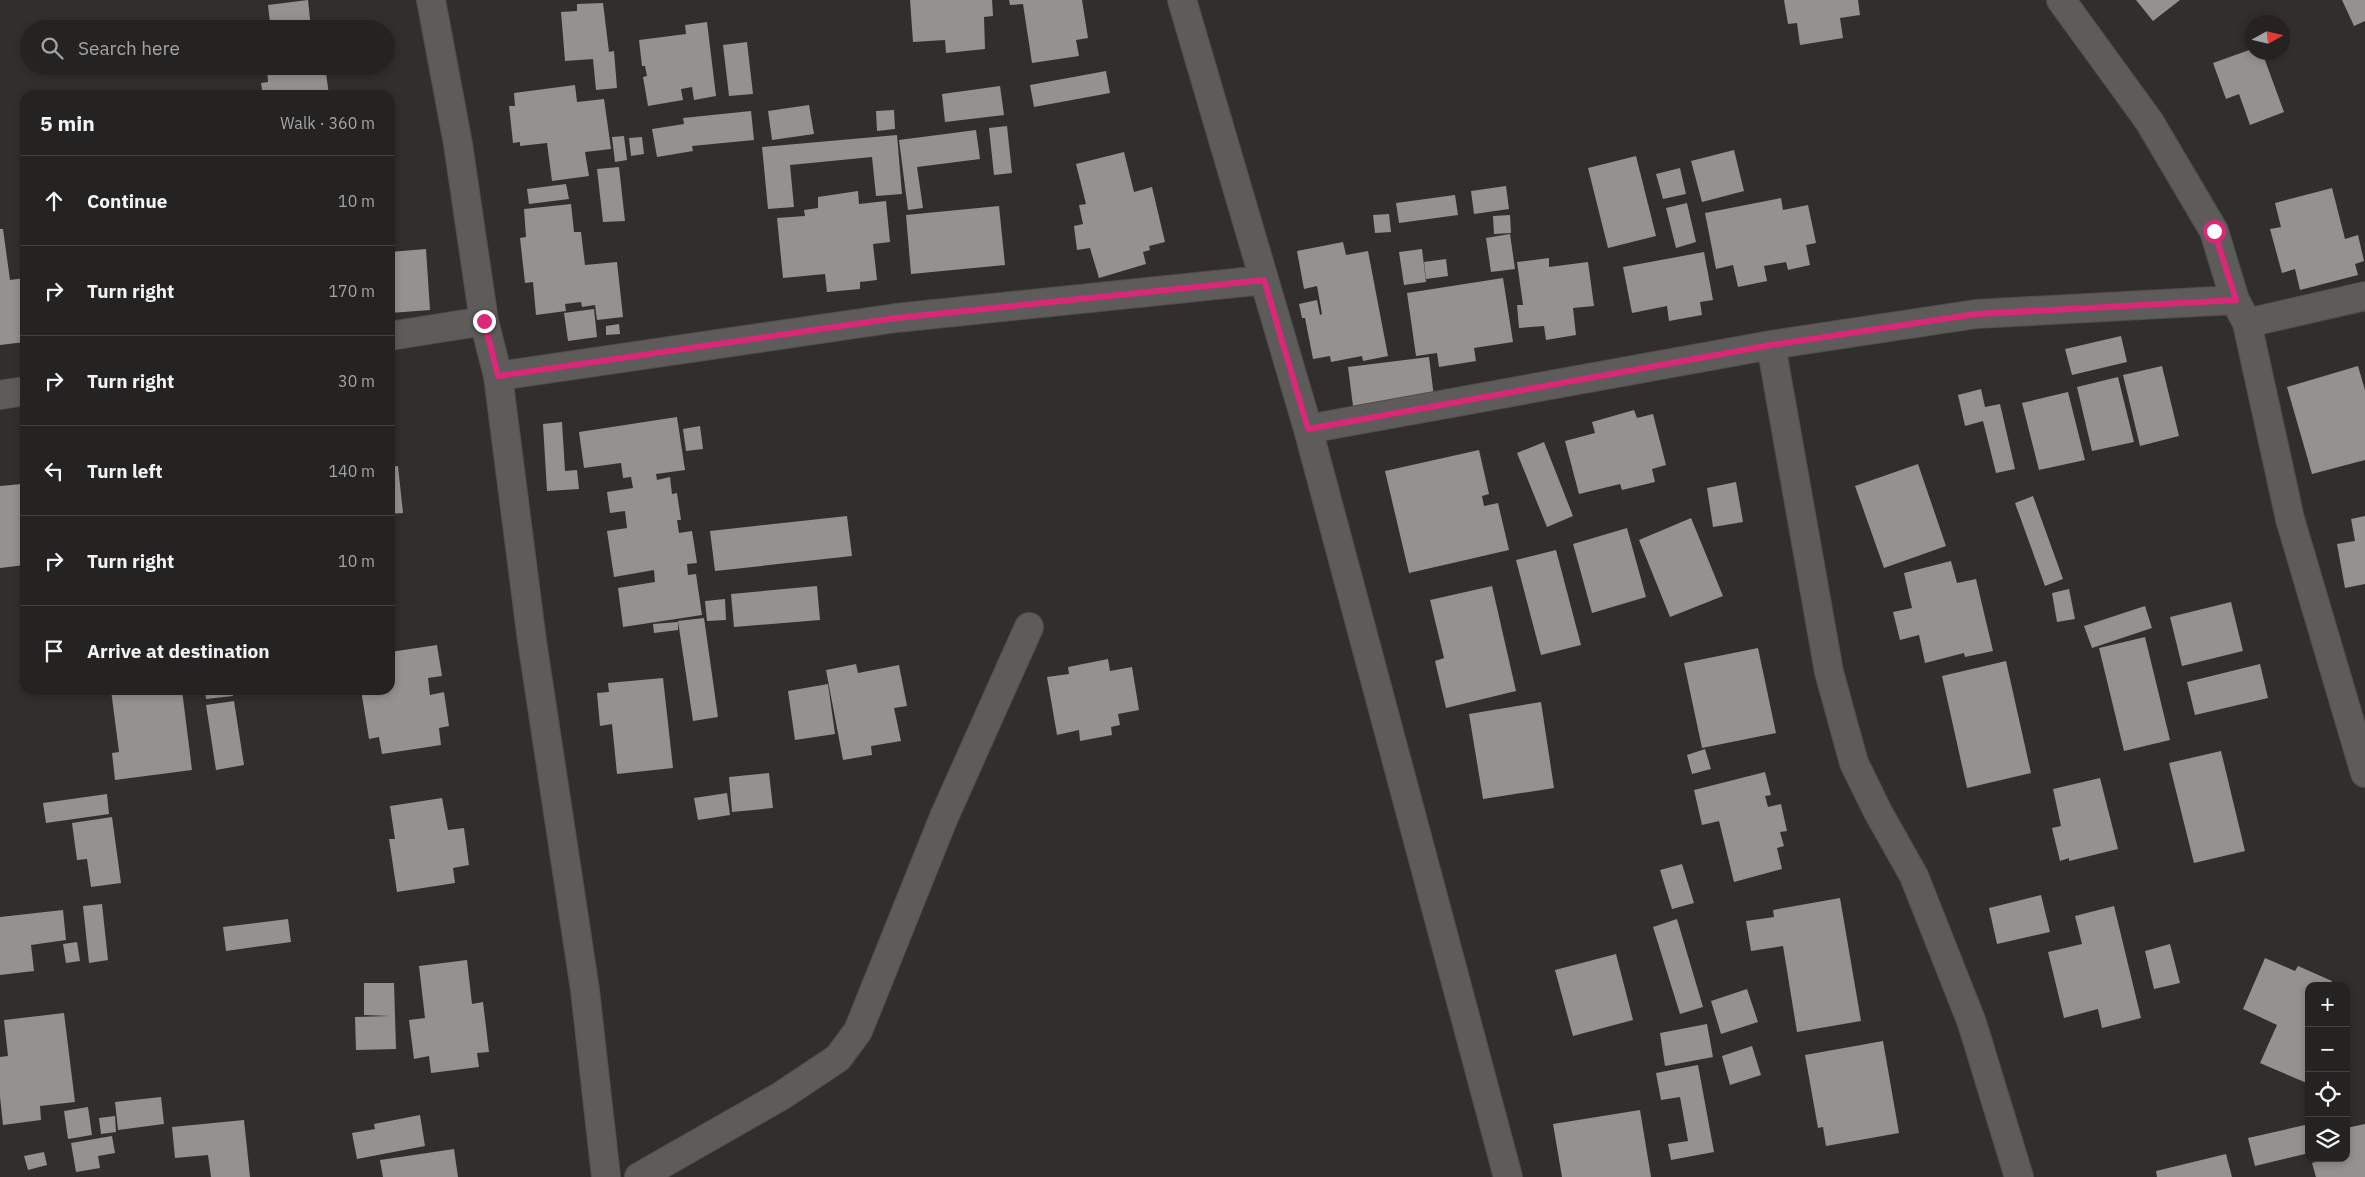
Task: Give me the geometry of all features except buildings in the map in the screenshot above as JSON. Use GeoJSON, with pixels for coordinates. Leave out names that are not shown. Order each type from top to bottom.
{"type":"FeatureCollection","features":[{"type":"Feature","properties":{"kind":"street"},"geometry":{"type":"LineString","coordinates":[[431,0],[458,144],[484,321],[498,376],[532,641],[585,990],[606,1177]]}},
{"type":"Feature","properties":{"kind":"street"},"geometry":{"type":"LineString","coordinates":[[1182,0],[1308,429],[1508,1177]]}},
{"type":"Feature","properties":{"kind":"street"},"geometry":{"type":"LineString","coordinates":[[2061,0],[2149,121],[2214,231],[2241,311],[2290,519],[2365,774]]}},
{"type":"Feature","properties":{"kind":"street"},"geometry":{"type":"LineString","coordinates":[[498,376],[896,318],[1264,280]]}},
{"type":"Feature","properties":{"kind":"street"},"geometry":{"type":"LineString","coordinates":[[1308,429],[1771,345],[1976,314],[2241,311],[2365,296]]}},
{"type":"Feature","properties":{"kind":"street"},"geometry":{"type":"LineString","coordinates":[[395,335],[484,321]]}},
{"type":"Feature","properties":{"kind":"street"},"geometry":{"type":"LineString","coordinates":[[1771,345],[1829,672],[1854,763],[1878,812],[1914,876],[1972,1023],[2019,1177]]}},
{"type":"Feature","properties":{"kind":"street"},"geometry":{"type":"LineString","coordinates":[[0,395],[20,392]]}},
{"type":"Feature","properties":{"kind":"street"},"geometry":{"type":"LineString","coordinates":[[639,1177],[797,1085],[838,1058],[858,1032],[944,817],[1029,627]]}},
{"type":"Feature","properties":{"kind":"route"},"geometry":{"type":"LineString","coordinates":[[484,321],[498,376],[896,318],[1264,280],[1308,429],[1771,345],[1976,314],[2236,300],[2214,231]]}}]}
